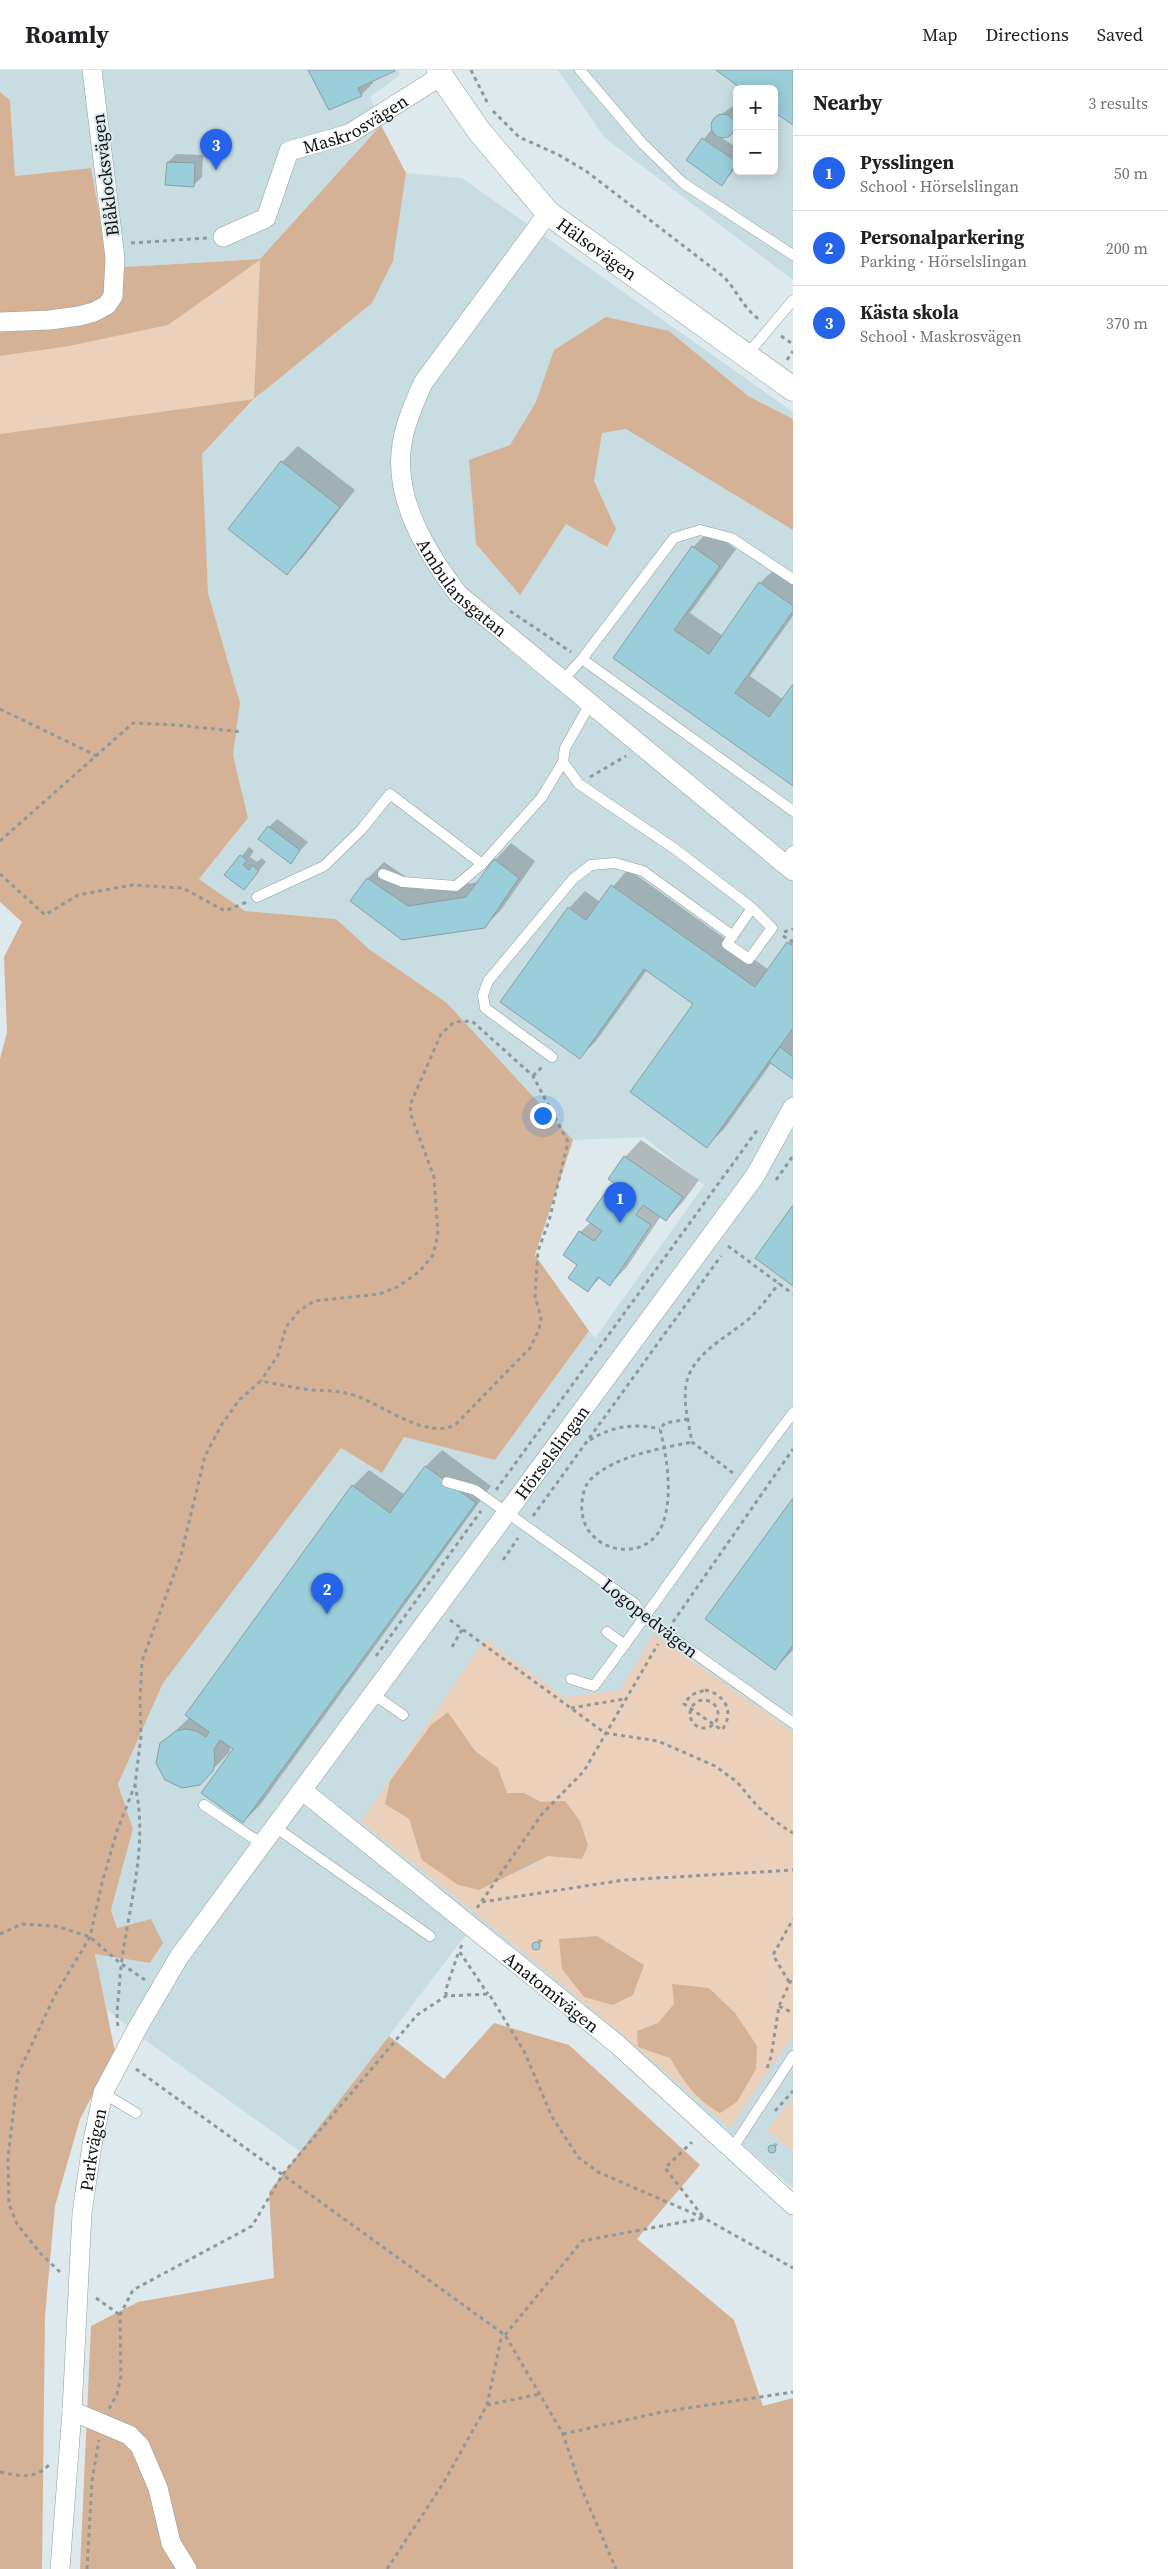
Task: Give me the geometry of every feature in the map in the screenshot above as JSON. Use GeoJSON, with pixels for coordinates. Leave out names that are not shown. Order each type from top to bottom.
{"type":"FeatureCollection","features":[{"type":"Feature","properties":{"kind":"street","name":"Blåklocksvägen"},"geometry":{"type":"LineString","coordinates":[[0,322],[50,320],[94,312],[107,305],[112,296],[115,281],[115,258],[92,70]]}},
{"type":"Feature","properties":{"kind":"street","name":"Hälsovägen"},"geometry":{"type":"LineString","coordinates":[[440,73],[479,131],[548,213],[793,389]]}},
{"type":"Feature","properties":{"kind":"street","name":"Maskrosvägen"},"geometry":{"type":"LineString","coordinates":[[223,236],[266,218],[289,151],[349,134],[440,73]]}},
{"type":"Feature","properties":{"kind":"street","name":"Ambulansgatan"},"geometry":{"type":"LineString","coordinates":[[548,213],[424,383],[411,412],[402,444],[401,478],[408,509],[432,557],[458,594],[641,746],[789,861]]}},
{"type":"Feature","properties":{"kind":"street","name":"Hörselslingan"},"geometry":{"type":"LineString","coordinates":[[302,1790],[755,1176],[793,1108]]}},
{"type":"Feature","properties":{"kind":"street","name":"Parkvägen"},"geometry":{"type":"LineString","coordinates":[[60,2569],[70,2443],[77,2286],[84,2203],[92,2144],[104,2093],[121,2058],[179,1957],[302,1790]]}},
{"type":"Feature","properties":{"kind":"street","name":"Anatomivägen"},"geometry":{"type":"LineString","coordinates":[[302,1790],[618,2045],[793,2205]]}},
{"type":"Feature","properties":{"kind":"street"},"geometry":{"type":"LineString","coordinates":[[72,2411],[129,2435],[140,2446],[158,2488],[172,2543],[187,2569]]}},
{"type":"Feature","properties":{"kind":"lane"},"geometry":{"type":"LineString","coordinates":[[580,70],[642,143],[683,182],[793,255]]}},
{"type":"Feature","properties":{"kind":"lane"},"geometry":{"type":"LineString","coordinates":[[746,356],[793,300]]}},
{"type":"Feature","properties":{"kind":"lane"},"geometry":{"type":"LineString","coordinates":[[562,681],[582,659],[674,538],[700,530],[731,538],[793,579]]}},
{"type":"Feature","properties":{"kind":"lane"},"geometry":{"type":"LineString","coordinates":[[582,659],[793,811]]}},
{"type":"Feature","properties":{"kind":"lane"},"geometry":{"type":"LineString","coordinates":[[382,874],[402,882],[456,886],[482,864],[542,797],[563,762],[564,748],[590,704]]}},
{"type":"Feature","properties":{"kind":"lane"},"geometry":{"type":"LineString","coordinates":[[563,762],[579,784],[675,849],[752,908],[772,928],[749,959],[727,944],[752,908]]}},
{"type":"Feature","properties":{"kind":"lane"},"geometry":{"type":"LineString","coordinates":[[257,897],[324,866],[361,830],[390,794],[482,864]]}},
{"type":"Feature","properties":{"kind":"lane"},"geometry":{"type":"LineString","coordinates":[[552,1057],[485,1008],[483,995],[488,981],[573,879],[591,865],[615,863],[643,871],[733,936]]}},
{"type":"Feature","properties":{"kind":"lane"},"geometry":{"type":"LineString","coordinates":[[571,1679],[594,1686],[645,1618],[742,1480],[793,1413]]}},
{"type":"Feature","properties":{"kind":"lane","name":"Logopedvägen"},"geometry":{"type":"LineString","coordinates":[[447,1482],[475,1490],[634,1604],[645,1618],[793,1723]]}},
{"type":"Feature","properties":{"kind":"lane"},"geometry":{"type":"LineString","coordinates":[[607,1632],[624,1645]]}},
{"type":"Feature","properties":{"kind":"lane"},"geometry":{"type":"LineString","coordinates":[[373,1694],[403,1715]]}},
{"type":"Feature","properties":{"kind":"lane"},"geometry":{"type":"LineString","coordinates":[[204,1805],[262,1844]]}},
{"type":"Feature","properties":{"kind":"lane"},"geometry":{"type":"LineString","coordinates":[[275,1827],[430,1936]]}},
{"type":"Feature","properties":{"kind":"lane"},"geometry":{"type":"LineString","coordinates":[[732,2149],[793,2056]]}},
{"type":"Feature","properties":{"kind":"lane"},"geometry":{"type":"LineString","coordinates":[[104,2093],[136,2113]]}},
{"type":"Feature","properties":{"kind":"path"},"geometry":{"type":"LineString","coordinates":[[471,70],[487,102],[506,128],[518,137],[556,154],[586,171],[624,198],[724,277],[749,312]]}},
{"type":"Feature","properties":{"kind":"path"},"geometry":{"type":"LineString","coordinates":[[113,244],[223,236]]}},
{"type":"Feature","properties":{"kind":"path"},"geometry":{"type":"LineString","coordinates":[[502,605],[582,659]]}},
{"type":"Feature","properties":{"kind":"path"},"geometry":{"type":"LineString","coordinates":[[0,709],[97,756]]}},
{"type":"Feature","properties":{"kind":"path"},"geometry":{"type":"LineString","coordinates":[[0,841],[134,723],[177,724],[242,732]]}},
{"type":"Feature","properties":{"kind":"path"},"geometry":{"type":"LineString","coordinates":[[579,784],[641,746]]}},
{"type":"Feature","properties":{"kind":"path"},"geometry":{"type":"LineString","coordinates":[[0,874],[45,915],[78,895],[132,885],[183,888],[225,911],[257,897]]}},
{"type":"Feature","properties":{"kind":"path"},"geometry":{"type":"LineString","coordinates":[[120,2315],[77,2286],[41,2254],[17,2224],[9,2204],[8,2158],[18,2074],[55,1995],[90,1937],[102,1883],[117,1831],[135,1785],[141,1736],[142,1661],[181,1555],[205,1456],[222,1424],[234,1408],[261,1380],[278,1355],[286,1326],[299,1311],[314,1301],[380,1294],[399,1286],[420,1271],[433,1256],[438,1235],[434,1177],[411,1115],[410,1104],[441,1034],[454,1022],[472,1021],[533,1076],[568,1142],[549,1221],[538,1251],[535,1296],[541,1318],[539,1330],[530,1348],[456,1424],[448,1429],[437,1429],[407,1420],[357,1396],[330,1389],[311,1390],[261,1380]]}},
{"type":"Feature","properties":{"kind":"path"},"geometry":{"type":"LineString","coordinates":[[374,1659],[759,1128]]}},
{"type":"Feature","properties":{"kind":"path"},"geometry":{"type":"LineString","coordinates":[[771,1186],[793,1156]]}},
{"type":"Feature","properties":{"kind":"path"},"geometry":{"type":"LineString","coordinates":[[503,1560],[733,1239]]}},
{"type":"Feature","properties":{"kind":"path"},"geometry":{"type":"LineString","coordinates":[[728,1246],[793,1294]]}},
{"type":"Feature","properties":{"kind":"path"},"geometry":{"type":"LineString","coordinates":[[775,1472],[742,1480],[692,1442],[688,1419],[686,1385],[692,1368],[708,1349],[752,1316],[779,1283]]}},
{"type":"Feature","properties":{"kind":"path"},"geometry":{"type":"LineString","coordinates":[[660,1429],[665,1423],[688,1419]]}},
{"type":"Feature","properties":{"kind":"path"},"geometry":{"type":"LineString","coordinates":[[587,1441],[599,1434],[621,1427],[643,1425],[660,1429]]}},
{"type":"Feature","properties":{"kind":"path"},"geometry":{"type":"LineString","coordinates":[[660,1429],[665,1448],[667,1509],[663,1524],[654,1539],[646,1546],[628,1549],[605,1545],[590,1536],[583,1518],[582,1506],[585,1487],[590,1480],[619,1462],[665,1448],[692,1442]]}},
{"type":"Feature","properties":{"kind":"path"},"geometry":{"type":"LineString","coordinates":[[473,1913],[542,1814],[584,1771],[666,1632],[775,1472],[793,1449]]}},
{"type":"Feature","properties":{"kind":"path"},"geometry":{"type":"LineString","coordinates":[[788,1455],[793,1459]]}},
{"type":"Feature","properties":{"kind":"path"},"geometry":{"type":"LineString","coordinates":[[436,1609],[606,1733],[658,1741],[715,1766],[737,1782],[758,1807],[783,1827],[793,1832]]}},
{"type":"Feature","properties":{"kind":"path"},"geometry":{"type":"LineString","coordinates":[[452,1647],[463,1628]]}},
{"type":"Feature","properties":{"kind":"path"},"geometry":{"type":"LineString","coordinates":[[712,1692],[715,1687]]}},
{"type":"Feature","properties":{"kind":"path"},"geometry":{"type":"LineString","coordinates":[[705,1690],[724,1700],[728,1714],[722,1730],[691,1709],[684,1704],[691,1695],[705,1690]]}},
{"type":"Feature","properties":{"kind":"path"},"geometry":{"type":"LineString","coordinates":[[571,1708],[625,1699]]}},
{"type":"Feature","properties":{"kind":"path"},"geometry":{"type":"LineString","coordinates":[[700,1700],[714,1703],[718,1712],[714,1724],[704,1729],[696,1726],[690,1719],[691,1709],[700,1700]]}},
{"type":"Feature","properties":{"kind":"path"},"geometry":{"type":"LineString","coordinates":[[135,1785],[140,1806],[141,1827],[138,1869],[120,1963],[117,2022],[121,2058],[503,2334],[563,2434],[580,2485],[616,2569]]}},
{"type":"Feature","properties":{"kind":"path"},"geometry":{"type":"LineString","coordinates":[[481,1902],[624,1880],[793,1870]]}},
{"type":"Feature","properties":{"kind":"path"},"geometry":{"type":"LineString","coordinates":[[765,2072],[771,2057],[778,2006],[791,1983],[773,1954],[793,1919]]}},
{"type":"Feature","properties":{"kind":"path"},"geometry":{"type":"LineString","coordinates":[[0,1934],[22,1924],[55,1926],[90,1937],[120,1963],[160,1990]]}},
{"type":"Feature","properties":{"kind":"path"},"geometry":{"type":"LineString","coordinates":[[446,1996],[462,1945]]}},
{"type":"Feature","properties":{"kind":"path"},"geometry":{"type":"LineString","coordinates":[[459,1950],[525,2053],[552,2117],[578,2157],[598,2172],[704,2218],[793,2268]]}},
{"type":"Feature","properties":{"kind":"path"},"geometry":{"type":"LineString","coordinates":[[789,1982],[793,1976]]}},
{"type":"Feature","properties":{"kind":"path"},"geometry":{"type":"LineString","coordinates":[[87,2569],[92,2481],[102,2423],[117,2394],[121,2376],[120,2315],[133,2290],[252,2226],[283,2174],[417,2015],[446,1996],[488,1994]]}},
{"type":"Feature","properties":{"kind":"path"},"geometry":{"type":"LineString","coordinates":[[778,2006],[793,2013]]}},
{"type":"Feature","properties":{"kind":"path"},"geometry":{"type":"LineString","coordinates":[[774,2113],[793,2091]]}},
{"type":"Feature","properties":{"kind":"path"},"geometry":{"type":"LineString","coordinates":[[692,2142],[665,2168],[704,2218]]}},
{"type":"Feature","properties":{"kind":"path"},"geometry":{"type":"LineString","coordinates":[[387,2569],[444,2482],[486,2405],[503,2334],[582,2241],[704,2218]]}},
{"type":"Feature","properties":{"kind":"path"},"geometry":{"type":"LineString","coordinates":[[563,2434],[662,2412],[793,2392]]}},
{"type":"Feature","properties":{"kind":"path"},"geometry":{"type":"LineString","coordinates":[[486,2405],[540,2394]]}},
{"type":"Feature","properties":{"kind":"path"},"geometry":{"type":"LineString","coordinates":[[0,2472],[22,2476],[40,2474],[70,2443]]}},
{"type":"Feature","properties":{"kind":"shaded area"},"geometry":{"type":"Polygon","coordinates":[[[0,70],[398,70],[400,75],[370,97],[381,125],[260,259],[109,268],[91,168],[15,176],[10,100],[0,92],[0,70]]]}},
{"type":"Feature","properties":{"kind":"shaded area"},"geometry":{"type":"Polygon","coordinates":[[[558,70],[793,70],[793,280],[605,138],[558,70]]]}},
{"type":"Feature","properties":{"kind":"shaded area"},"geometry":{"type":"Polygon","coordinates":[[[0,92],[10,100],[15,176],[91,168],[109,268],[260,259],[381,125],[406,173],[393,261],[372,303],[254,399],[260,260],[168,325],[69,346],[0,356],[0,92]]]}},
{"type":"Feature","properties":{"kind":"shaded area"},"geometry":{"type":"Polygon","coordinates":[[[406,173],[462,178],[793,412],[793,2188],[479,1924],[461,1941],[301,2152],[145,2040],[105,2008],[95,1953],[150,1963],[117,1928],[111,1910],[133,1829],[118,1784],[163,1682],[341,1448],[381,1472],[403,1437],[495,1460],[589,1331],[595,1338],[704,1185],[644,1137],[573,1140],[447,1003],[369,949],[336,919],[245,911],[199,879],[248,818],[233,755],[240,703],[208,593],[201,454],[393,261],[406,173]]]}},
{"type":"Feature","properties":{"kind":"shaded area"},"geometry":{"type":"Polygon","coordinates":[[[260,259],[254,399],[0,434],[0,356],[168,325],[260,259]]]}},
{"type":"Feature","properties":{"kind":"shaded area"},"geometry":{"type":"Polygon","coordinates":[[[606,317],[669,331],[748,396],[793,419],[793,530],[626,429],[602,433],[594,481],[616,529],[607,547],[566,524],[520,595],[476,544],[469,460],[510,445],[536,402],[554,350],[606,317]]]}},
{"type":"Feature","properties":{"kind":"shaded area"},"geometry":{"type":"Polygon","coordinates":[[[254,399],[202,454],[208,593],[240,703],[233,755],[248,818],[199,879],[245,911],[336,919],[369,949],[447,1003],[573,1140],[535,1255],[589,1331],[495,1460],[404,1437],[382,1473],[341,1448],[163,1683],[118,1784],[133,1829],[111,1910],[117,1928],[151,1919],[163,1943],[150,1963],[95,1954],[115,2052],[80,2119],[55,2206],[45,2316],[42,2569],[0,2569],[0,1059],[7,1032],[4,957],[22,922],[0,902],[0,434],[254,399]]]}},
{"type":"Feature","properties":{"kind":"shaded area"},"geometry":{"type":"Polygon","coordinates":[[[654,1634],[793,1732],[793,2035],[730,2128],[548,1972],[361,1822],[485,1639],[564,1697],[620,1691],[654,1634]],[[448,1713],[409,1819],[422,1860],[521,1871],[548,1856],[582,1859],[565,1801],[541,1802],[524,1793],[507,1793],[498,1768],[475,1751],[448,1713]],[[597,1936],[560,1939],[562,1969],[597,1936]]]}},
{"type":"Feature","properties":{"kind":"shaded area"},"geometry":{"type":"Polygon","coordinates":[[[448,1712],[475,1751],[498,1768],[507,1793],[524,1793],[541,1802],[565,1801],[580,1821],[588,1845],[582,1859],[548,1856],[479,1890],[458,1885],[422,1860],[409,1819],[385,1804],[390,1781],[431,1725],[448,1712]]]}},
{"type":"Feature","properties":{"kind":"shaded area"},"geometry":{"type":"Polygon","coordinates":[[[597,1936],[644,1965],[633,1995],[613,2005],[584,1997],[562,1969],[559,1939],[597,1936]]]}},
{"type":"Feature","properties":{"kind":"shaded area"},"geometry":{"type":"Polygon","coordinates":[[[672,1984],[709,1988],[735,2013],[757,2046],[756,2069],[737,2102],[720,2113],[697,2096],[680,2075],[670,2058],[638,2047],[637,2031],[658,2023],[674,2004],[672,1984]]]}},
{"type":"Feature","properties":{"kind":"shaded area"},"geometry":{"type":"Polygon","coordinates":[[[494,2023],[569,2045],[700,2165],[637,2239],[734,2320],[763,2406],[793,2398],[793,2569],[80,2569],[91,2326],[138,2302],[274,2278],[269,2192],[389,2036],[444,2079],[494,2023]]]}},
{"type":"Feature","properties":{"kind":"shaded area"},"geometry":{"type":"Polygon","coordinates":[[[793,2098],[793,2152],[767,2130],[793,2098]]]}},
{"type":"Feature","properties":{"kind":"building"},"geometry":{"type":"Polygon","coordinates":[[[308,70],[395,71],[358,88],[362,96],[329,110],[308,70]]]}},
{"type":"Feature","properties":{"kind":"building"},"geometry":{"type":"Polygon","coordinates":[[[716,70],[793,70],[793,125],[778,115],[778,85],[737,85],[716,70]]]}},
{"type":"Feature","properties":{"kind":"building"},"geometry":{"type":"Polygon","coordinates":[[[723,114],[732,117],[732,135],[723,138],[714,135],[711,126],[714,117],[723,114]]]}},
{"type":"Feature","properties":{"kind":"building"},"geometry":{"type":"Polygon","coordinates":[[[702,138],[733,159],[733,168],[722,186],[686,160],[702,138]]]}},
{"type":"Feature","properties":{"kind":"building"},"geometry":{"type":"Polygon","coordinates":[[[167,162],[195,163],[194,187],[165,185],[167,162]]]}},
{"type":"Feature","properties":{"kind":"building"},"geometry":{"type":"Polygon","coordinates":[[[281,461],[340,507],[287,575],[228,529],[281,461]]]}},
{"type":"Feature","properties":{"kind":"building"},"geometry":{"type":"Polygon","coordinates":[[[692,546],[720,566],[674,630],[709,654],[759,582],[793,606],[793,611],[735,693],[769,717],[793,684],[793,786],[613,658],[692,546]]]}},
{"type":"Feature","properties":{"kind":"building"},"geometry":{"type":"Polygon","coordinates":[[[268,826],[300,850],[291,864],[258,839],[268,826]]]}},
{"type":"Feature","properties":{"kind":"building"},"geometry":{"type":"Polygon","coordinates":[[[240,855],[247,860],[243,865],[249,870],[252,865],[259,871],[244,890],[224,875],[240,855]]]}},
{"type":"Feature","properties":{"kind":"building"},"geometry":{"type":"Polygon","coordinates":[[[494,859],[519,878],[485,928],[402,940],[350,901],[367,878],[408,906],[466,897],[494,859]]]}},
{"type":"Feature","properties":{"kind":"building"},"geometry":{"type":"Polygon","coordinates":[[[611,885],[755,987],[787,942],[793,946],[793,1028],[707,1148],[630,1092],[693,1004],[644,969],[580,1059],[500,1002],[568,907],[586,920],[611,885]]]}},
{"type":"Feature","properties":{"kind":"building"},"geometry":{"type":"Polygon","coordinates":[[[780,1047],[793,1057],[793,1079],[769,1062],[780,1047]]]}},
{"type":"Feature","properties":{"kind":"building"},"geometry":{"type":"Polygon","coordinates":[[[624,1156],[683,1197],[666,1221],[643,1205],[636,1215],[651,1225],[610,1286],[598,1277],[588,1292],[568,1278],[577,1265],[563,1255],[579,1231],[594,1241],[602,1231],[586,1220],[605,1193],[622,1205],[629,1194],[608,1179],[624,1156]]]}},
{"type":"Feature","properties":{"kind":"building"},"geometry":{"type":"Polygon","coordinates":[[[793,1205],[793,1286],[755,1258],[793,1205]]]}},
{"type":"Feature","properties":{"kind":"building"},"geometry":{"type":"Polygon","coordinates":[[[425,1466],[476,1503],[243,1823],[201,1793],[233,1749],[220,1740],[214,1749],[215,1762],[213,1771],[200,1785],[182,1788],[165,1780],[156,1763],[160,1743],[176,1731],[186,1729],[196,1731],[206,1737],[209,1732],[185,1715],[352,1485],[390,1513],[425,1466]]]}},
{"type":"Feature","properties":{"kind":"building"},"geometry":{"type":"Polygon","coordinates":[[[793,1498],[793,1645],[775,1670],[705,1619],[793,1498]]]}},
{"type":"Feature","properties":{"kind":"building"},"geometry":{"type":"Polygon","coordinates":[[[536,1942],[540,1946],[536,1950],[532,1946],[536,1942]]]}},
{"type":"Feature","properties":{"kind":"building"},"geometry":{"type":"Polygon","coordinates":[[[772,2145],[776,2149],[772,2153],[768,2149],[772,2145]]]}},
{"type":"Feature","properties":{"kind":"place","name":"Kästa skola"},"geometry":{"type":"Point","coordinates":[216,170]}},
{"type":"Feature","properties":{"kind":"place","name":"Pysslingen"},"geometry":{"type":"Point","coordinates":[620,1223]}},
{"type":"Feature","properties":{"kind":"place","name":"Personalparkering"},"geometry":{"type":"Point","coordinates":[327,1614]}}]}
